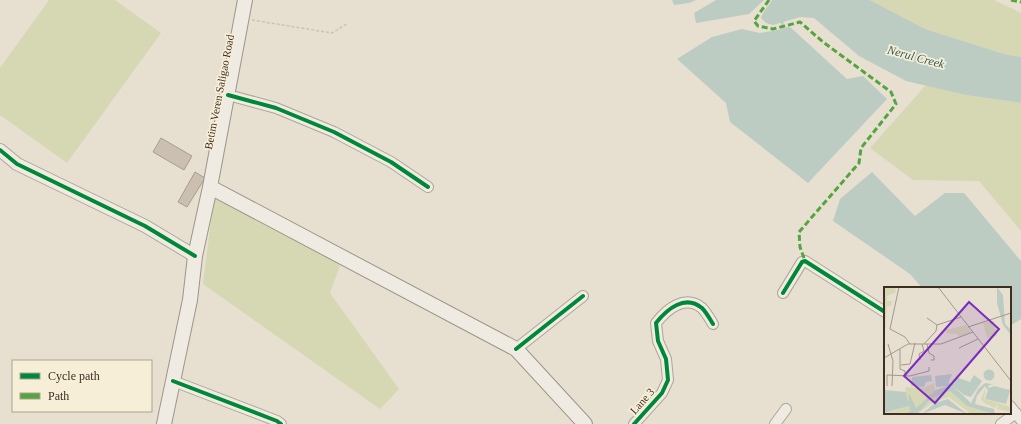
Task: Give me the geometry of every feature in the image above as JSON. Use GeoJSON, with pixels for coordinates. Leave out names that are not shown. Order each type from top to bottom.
{"type":"FeatureCollection","features":[{"type":"Feature","properties":{"kind":"main road","name":"Betim Veren Saligao Road"},"geometry":{"type":"LineString","coordinates":[[164,424],[190,300],[195,256],[228,95],[245,0]]}},
{"type":"Feature","properties":{"kind":"main road"},"geometry":{"type":"LineString","coordinates":[[210,187],[516,349],[585,424]]}},
{"type":"Feature","properties":{"kind":"street"},"geometry":{"type":"LineString","coordinates":[[228,95],[276,108],[334,132],[391,162],[428,187]]}},
{"type":"Feature","properties":{"kind":"street"},"geometry":{"type":"LineString","coordinates":[[0,150],[17,164],[145,226],[195,256]]}},
{"type":"Feature","properties":{"kind":"street"},"geometry":{"type":"LineString","coordinates":[[783,293],[802,262],[805,261],[884,311]]}},
{"type":"Feature","properties":{"kind":"street"},"geometry":{"type":"LineString","coordinates":[[516,349],[583,296]]}},
{"type":"Feature","properties":{"kind":"street","name":"Lane 3"},"geometry":{"type":"LineString","coordinates":[[634,424],[662,393],[668,380],[666,359],[658,341],[656,323],[672,307],[683,302],[690,301],[702,308],[713,324]]}},
{"type":"Feature","properties":{"kind":"street"},"geometry":{"type":"LineString","coordinates":[[173,381],[277,421],[281,424]]}},
{"type":"Feature","properties":{"kind":"street"},"geometry":{"type":"LineString","coordinates":[[775,424],[786,409]]}},
{"type":"Feature","properties":{"kind":"street"},"geometry":{"type":"LineString","coordinates":[[1001,424],[1016,413]]}},
{"type":"Feature","properties":{"kind":"path"},"geometry":{"type":"LineString","coordinates":[[242,19],[332,33],[348,23]]}},
{"type":"Feature","properties":{"kind":"green space"},"geometry":{"type":"Polygon","coordinates":[[[49,0],[115,0],[161,33],[67,163],[0,115],[0,68],[49,0]]]}},
{"type":"Feature","properties":{"kind":"green space"},"geometry":{"type":"Polygon","coordinates":[[[870,0],[994,0],[1021,13],[1021,57],[1004,54],[925,29],[870,0]]]}},
{"type":"Feature","properties":{"kind":"green space"},"geometry":{"type":"Polygon","coordinates":[[[926,85],[966,95],[1021,103],[1021,231],[979,181],[913,180],[870,148],[926,85]]]}},
{"type":"Feature","properties":{"kind":"green space"},"geometry":{"type":"Polygon","coordinates":[[[214,198],[341,263],[330,293],[399,389],[380,409],[203,284],[214,198]]]}},
{"type":"Feature","properties":{"kind":"water"},"geometry":{"type":"Polygon","coordinates":[[[672,0],[696,0],[689,3],[674,5],[672,0]]]}},
{"type":"Feature","properties":{"kind":"water"},"geometry":{"type":"Polygon","coordinates":[[[716,0],[764,0],[749,14],[696,23],[694,13],[716,0]]]}},
{"type":"Feature","properties":{"kind":"water","name":"Nerul Creek"},"geometry":{"type":"Polygon","coordinates":[[[772,0],[870,0],[925,29],[1004,54],[1021,57],[1021,103],[966,95],[906,81],[859,56],[814,18],[800,17],[773,25],[766,23],[761,18],[772,0]]]}},
{"type":"Feature","properties":{"kind":"water"},"geometry":{"type":"Polygon","coordinates":[[[789,26],[847,79],[863,76],[887,99],[808,183],[730,122],[726,103],[677,59],[712,37],[742,29],[760,33],[783,29],[789,26]]]}},
{"type":"Feature","properties":{"kind":"water"},"geometry":{"type":"Polygon","coordinates":[[[872,172],[915,216],[945,193],[964,193],[1021,261],[1021,319],[1011,325],[1011,287],[921,287],[910,274],[833,221],[840,199],[872,172]]]}},
{"type":"Feature","properties":{"kind":"building"},"geometry":{"type":"Polygon","coordinates":[[[161,138],[192,156],[184,170],[153,152],[161,138]]]}},
{"type":"Feature","properties":{"kind":"building"},"geometry":{"type":"Polygon","coordinates":[[[195,172],[205,178],[187,207],[178,202],[195,172]]]}},
{"type":"Feature","properties":{"kind":"waterway"},"geometry":{"type":"LineString","coordinates":[[782,20],[783,29]]}},
{"type":"Feature","properties":{"kind":"marked path"},"geometry":{"type":"LineString","coordinates":[[769,0],[754,21],[758,26],[773,29],[800,22],[823,42],[891,92],[896,104],[861,148],[859,163],[799,232],[800,247],[805,261]]}},
{"type":"Feature","properties":{"kind":"marked path"},"geometry":{"type":"LineString","coordinates":[[1011,0],[1021,2]]}},
{"type":"Feature","properties":{"kind":"cycle path"},"geometry":{"type":"LineString","coordinates":[[228,95],[276,108],[334,132],[391,162],[428,187]]}},
{"type":"Feature","properties":{"kind":"cycle path"},"geometry":{"type":"LineString","coordinates":[[0,150],[17,164],[145,226],[195,256]]}},
{"type":"Feature","properties":{"kind":"cycle path"},"geometry":{"type":"LineString","coordinates":[[783,293],[802,262],[805,261],[884,311]]}},
{"type":"Feature","properties":{"kind":"cycle path"},"geometry":{"type":"LineString","coordinates":[[516,349],[583,296]]}},
{"type":"Feature","properties":{"kind":"cycle path"},"geometry":{"type":"LineString","coordinates":[[634,424],[662,393],[668,380],[666,359],[658,341],[656,323],[671,308],[689,302],[702,308],[713,324]]}},
{"type":"Feature","properties":{"kind":"cycle path"},"geometry":{"type":"LineString","coordinates":[[173,381],[277,421],[281,424]]}}]}
